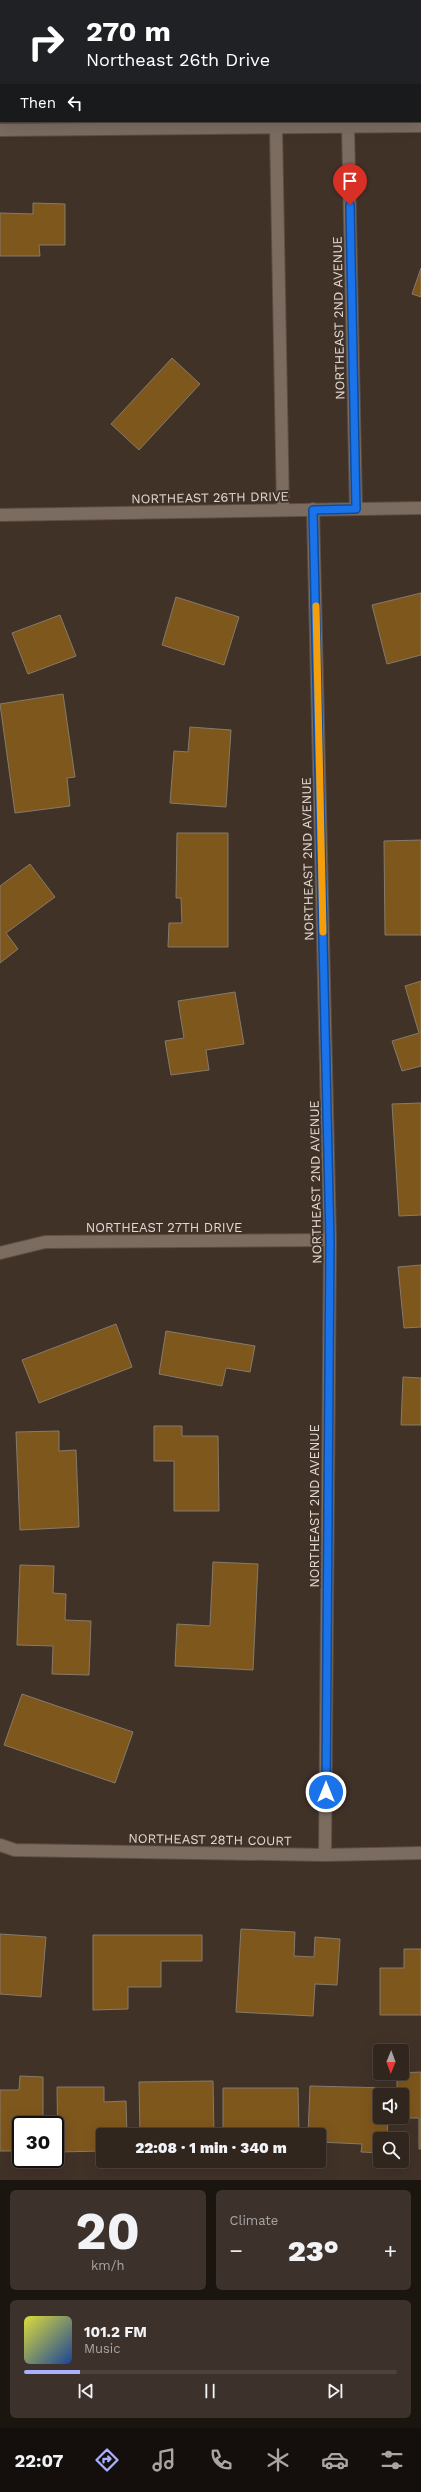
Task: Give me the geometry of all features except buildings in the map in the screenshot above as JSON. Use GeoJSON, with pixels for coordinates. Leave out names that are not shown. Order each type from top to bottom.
{"type":"FeatureCollection","features":[{"type":"Feature","properties":{"kind":"street"},"geometry":{"type":"LineString","coordinates":[[0,130],[421,126]]}},
{"type":"Feature","properties":{"kind":"street","name":"NORTHEAST 2ND AVENUE"},"geometry":{"type":"LineString","coordinates":[[348,127],[356,509]]}},
{"type":"Feature","properties":{"kind":"street"},"geometry":{"type":"LineString","coordinates":[[276,128],[283,510]]}},
{"type":"Feature","properties":{"kind":"street","name":"NORTHEAST 26TH DRIVE"},"geometry":{"type":"LineString","coordinates":[[0,515],[421,508]]}},
{"type":"Feature","properties":{"kind":"street","name":"NORTHEAST 2ND AVENUE"},"geometry":{"type":"LineString","coordinates":[[313,510],[330,1240],[325,1855]]}},
{"type":"Feature","properties":{"kind":"street","name":"NORTHEAST 27TH DRIVE"},"geometry":{"type":"LineString","coordinates":[[0,1253],[45,1242],[330,1240]]}},
{"type":"Feature","properties":{"kind":"street","name":"NORTHEAST 28TH COURT"},"geometry":{"type":"LineString","coordinates":[[0,1845],[15,1850],[325,1855],[421,1853]]}},
{"type":"Feature","properties":{"kind":"slow traffic"},"geometry":{"type":"LineString","coordinates":[[316,606],[323,932]]}},
{"type":"Feature","properties":{"kind":"route"},"geometry":{"type":"LineString","coordinates":[[326,1792],[330,1240],[313,510],[356,509],[350,205]]}}]}
